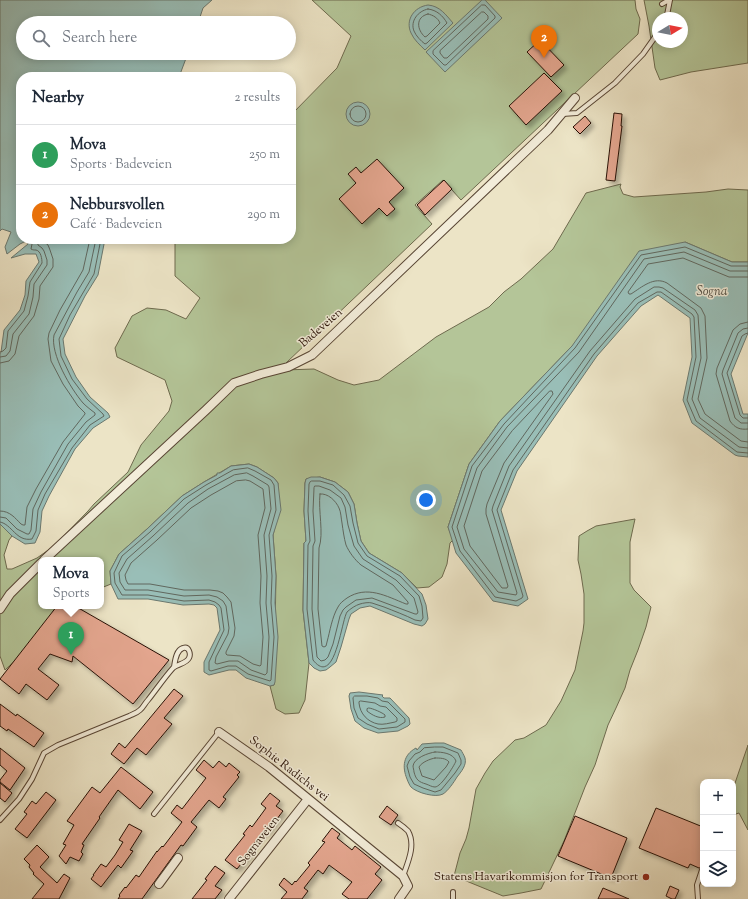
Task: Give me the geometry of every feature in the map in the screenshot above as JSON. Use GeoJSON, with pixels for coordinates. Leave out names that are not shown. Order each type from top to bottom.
{"type":"FeatureCollection","features":[{"type":"Feature","properties":{"kind":"street","name":"Badeveien"},"geometry":{"type":"LineString","coordinates":[[47,557],[234,383],[288,367],[312,355],[548,130],[575,98]]}},
{"type":"Feature","properties":{"kind":"street"},"geometry":{"type":"LineString","coordinates":[[0,609],[10,594],[38,566]]}},
{"type":"Feature","properties":{"kind":"street","name":"Sophie Radichs vei"},"geometry":{"type":"LineString","coordinates":[[219,732],[269,767],[403,876]]}},
{"type":"Feature","properties":{"kind":"street","name":"Sognaveien"},"geometry":{"type":"LineString","coordinates":[[229,899],[308,799]]}},
{"type":"Feature","properties":{"kind":"street"},"geometry":{"type":"LineString","coordinates":[[159,884],[178,858]]}},
{"type":"Feature","properties":{"kind":"street"},"geometry":{"type":"LineString","coordinates":[[398,899],[408,886],[403,876]]}},
{"type":"Feature","properties":{"kind":"lane"},"geometry":{"type":"LineString","coordinates":[[662,4],[670,0]]}},
{"type":"Feature","properties":{"kind":"lane"},"geometry":{"type":"LineString","coordinates":[[668,12],[670,0]]}},
{"type":"Feature","properties":{"kind":"lane"},"geometry":{"type":"LineString","coordinates":[[562,114],[577,113],[615,83],[652,42]]}},
{"type":"Feature","properties":{"kind":"lane"},"geometry":{"type":"LineString","coordinates":[[0,820],[19,799],[32,779],[44,753],[58,745],[129,716],[140,710],[174,667],[189,659],[190,654],[187,648],[183,648],[178,652],[174,667]]}},
{"type":"Feature","properties":{"kind":"lane","name":"Sophie Radichs vei"},"geometry":{"type":"LineString","coordinates":[[154,814],[219,732]]}},
{"type":"Feature","properties":{"kind":"lane"},"geometry":{"type":"LineString","coordinates":[[398,822],[407,830],[411,845],[410,856],[403,876]]}},
{"type":"Feature","properties":{"kind":"lane"},"geometry":{"type":"LineString","coordinates":[[698,899],[697,885],[700,876]]}},
{"type":"Feature","properties":{"kind":"lane"},"geometry":{"type":"LineString","coordinates":[[453,892],[453,899]]}},
{"type":"Feature","properties":{"kind":"green space"},"geometry":{"type":"Polygon","coordinates":[[[312,0],[635,0],[636,9],[640,19],[638,34],[461,200],[443,180],[415,205],[432,224],[286,363],[284,370],[314,369],[338,380],[354,385],[379,380],[436,337],[489,307],[504,292],[521,279],[553,249],[586,193],[621,184],[620,187],[623,194],[634,197],[728,189],[748,190],[748,262],[732,262],[685,242],[572,346],[500,421],[469,464],[448,527],[453,540],[450,543],[447,564],[442,577],[429,587],[417,588],[402,573],[369,553],[361,541],[354,504],[348,492],[335,482],[320,477],[306,479],[304,511],[306,541],[304,543],[303,610],[309,663],[305,700],[299,713],[285,714],[276,709],[270,686],[274,685],[276,576],[273,535],[276,523],[278,483],[274,478],[257,467],[249,464],[231,466],[182,496],[119,554],[110,571],[111,584],[104,587],[104,557],[38,557],[54,546],[94,504],[128,472],[141,445],[169,411],[172,401],[165,380],[117,357],[115,348],[132,316],[147,308],[166,310],[186,319],[200,298],[175,276],[175,244],[296,244],[296,110],[337,68],[351,36],[312,0]]]}},
{"type":"Feature","properties":{"kind":"green space"},"geometry":{"type":"Polygon","coordinates":[[[644,0],[748,0],[748,63],[691,72],[660,80],[655,68],[652,48],[688,48],[688,12],[652,12],[652,47],[644,0]]]}},
{"type":"Feature","properties":{"kind":"green space"},"geometry":{"type":"Polygon","coordinates":[[[635,519],[630,542],[630,583],[634,590],[651,607],[646,627],[625,688],[608,725],[595,765],[564,841],[541,889],[503,896],[454,876],[469,828],[476,789],[485,773],[493,761],[515,740],[524,738],[546,725],[561,701],[575,670],[584,623],[584,594],[578,560],[579,536],[596,526],[635,519]]]}},
{"type":"Feature","properties":{"kind":"green space"},"geometry":{"type":"Polygon","coordinates":[[[0,524],[12,536],[9,540],[4,555],[7,569],[12,569],[38,557],[38,609],[71,609],[5,670],[0,656],[0,524]]]}},
{"type":"Feature","properties":{"kind":"green space"},"geometry":{"type":"Polygon","coordinates":[[[748,745],[748,830],[739,813],[736,814],[736,780],[748,745]]]}},
{"type":"Feature","properties":{"kind":"water"},"geometry":{"type":"Polygon","coordinates":[[[0,0],[212,0],[203,8],[200,16],[16,16],[16,60],[185,60],[181,72],[16,72],[16,244],[20,244],[7,254],[5,247],[11,232],[2,229],[0,231],[0,0]]]}},
{"type":"Feature","properties":{"kind":"water"},"geometry":{"type":"Polygon","coordinates":[[[482,0],[485,0],[502,18],[445,72],[426,52],[482,0]]]}},
{"type":"Feature","properties":{"kind":"water"},"geometry":{"type":"Polygon","coordinates":[[[428,5],[439,9],[453,23],[425,50],[412,36],[409,23],[415,11],[428,5]]]}},
{"type":"Feature","properties":{"kind":"water"},"geometry":{"type":"Polygon","coordinates":[[[358,102],[363,103],[369,109],[369,119],[363,125],[358,126],[353,125],[347,119],[346,114],[347,109],[353,103],[358,102]]]}},
{"type":"Feature","properties":{"kind":"water","name":"Sogna"},"geometry":{"type":"Polygon","coordinates":[[[685,242],[732,262],[748,262],[748,333],[731,374],[743,414],[748,414],[748,457],[735,455],[692,423],[683,400],[692,357],[690,318],[658,295],[641,306],[597,356],[517,471],[501,510],[528,599],[518,606],[493,601],[456,553],[448,527],[469,464],[500,421],[572,346],[639,251],[685,242]]]}},
{"type":"Feature","properties":{"kind":"water"},"geometry":{"type":"Polygon","coordinates":[[[28,244],[104,244],[98,275],[85,296],[63,339],[65,354],[76,377],[90,397],[108,413],[110,417],[93,428],[75,449],[42,511],[40,532],[35,543],[25,544],[12,536],[0,524],[0,354],[4,330],[20,310],[25,295],[26,281],[39,262],[36,254],[25,254],[11,258],[28,244]]]}},
{"type":"Feature","properties":{"kind":"water"},"geometry":{"type":"Polygon","coordinates":[[[249,464],[257,467],[274,478],[278,483],[281,510],[273,535],[276,576],[275,603],[278,637],[275,682],[274,685],[270,686],[246,678],[236,670],[229,670],[209,675],[204,672],[204,662],[220,630],[217,608],[214,605],[183,605],[148,599],[118,599],[111,584],[110,571],[119,554],[182,496],[217,475],[217,473],[220,473],[231,466],[249,464]]]}},
{"type":"Feature","properties":{"kind":"water"},"geometry":{"type":"Polygon","coordinates":[[[311,477],[320,477],[335,482],[348,492],[354,504],[361,541],[369,553],[402,573],[422,594],[426,605],[428,619],[422,626],[370,606],[360,608],[351,614],[336,662],[326,670],[320,671],[309,663],[303,610],[304,543],[306,541],[304,511],[305,483],[306,479],[311,477]]]}},
{"type":"Feature","properties":{"kind":"water"},"geometry":{"type":"Polygon","coordinates":[[[359,692],[383,695],[382,696],[384,698],[390,698],[409,718],[410,724],[398,731],[378,733],[364,728],[355,721],[349,696],[350,693],[359,692]]]}},
{"type":"Feature","properties":{"kind":"water"},"geometry":{"type":"Polygon","coordinates":[[[444,743],[461,750],[465,757],[463,768],[449,789],[440,795],[422,793],[411,787],[408,783],[404,770],[408,754],[416,748],[417,750],[422,744],[444,743]]]}},
{"type":"Feature","properties":{"kind":"building"},"geometry":{"type":"Polygon","coordinates":[[[540,40],[564,65],[551,77],[527,52],[540,40]]]}},
{"type":"Feature","properties":{"kind":"building"},"geometry":{"type":"Polygon","coordinates":[[[544,73],[562,91],[526,125],[509,106],[544,73]]]}},
{"type":"Feature","properties":{"kind":"building"},"geometry":{"type":"Polygon","coordinates":[[[614,113],[622,114],[622,126],[615,181],[606,180],[614,113]]]}},
{"type":"Feature","properties":{"kind":"building"},"geometry":{"type":"Polygon","coordinates":[[[585,116],[591,123],[580,134],[573,127],[585,116]]]}},
{"type":"Feature","properties":{"kind":"building"},"geometry":{"type":"Polygon","coordinates":[[[377,159],[404,188],[389,202],[395,209],[387,216],[379,208],[362,224],[339,199],[356,183],[348,174],[356,167],[361,173],[377,159]]]}},
{"type":"Feature","properties":{"kind":"building"},"geometry":{"type":"Polygon","coordinates":[[[444,180],[452,189],[425,215],[417,205],[444,180]]]}},
{"type":"Feature","properties":{"kind":"building"},"geometry":{"type":"Polygon","coordinates":[[[55,609],[80,609],[169,660],[133,704],[73,656],[72,662],[50,654],[38,669],[59,685],[47,700],[26,684],[19,694],[0,679],[55,609]]]}},
{"type":"Feature","properties":{"kind":"building"},"geometry":{"type":"Polygon","coordinates":[[[174,689],[183,696],[164,718],[172,724],[146,755],[137,748],[124,764],[111,754],[119,743],[125,748],[174,689]]]}},
{"type":"Feature","properties":{"kind":"building"},"geometry":{"type":"Polygon","coordinates":[[[0,704],[16,716],[17,714],[44,733],[34,747],[8,729],[7,731],[0,726],[0,704]]]}},
{"type":"Feature","properties":{"kind":"building"},"geometry":{"type":"Polygon","coordinates":[[[0,748],[25,768],[10,790],[0,782],[7,771],[0,765],[0,748]]]}},
{"type":"Feature","properties":{"kind":"building"},"geometry":{"type":"Polygon","coordinates":[[[204,760],[213,768],[219,761],[226,767],[229,763],[240,772],[237,775],[239,777],[223,797],[226,799],[219,808],[209,800],[191,822],[197,827],[183,846],[181,845],[142,899],[118,899],[125,887],[126,888],[136,875],[139,877],[157,851],[162,846],[163,847],[182,822],[171,813],[177,805],[182,809],[206,778],[196,770],[204,760]]]}},
{"type":"Feature","properties":{"kind":"building"},"geometry":{"type":"Polygon","coordinates":[[[121,767],[153,792],[140,809],[118,790],[82,844],[84,845],[81,852],[83,854],[79,861],[70,857],[66,864],[59,856],[66,845],[63,844],[74,825],[67,821],[92,787],[100,793],[121,767]]]}},
{"type":"Feature","properties":{"kind":"building"},"geometry":{"type":"Polygon","coordinates":[[[0,783],[12,793],[5,802],[0,798],[0,783]]]}},
{"type":"Feature","properties":{"kind":"building"},"geometry":{"type":"Polygon","coordinates":[[[46,792],[56,800],[27,838],[15,829],[27,814],[24,812],[32,801],[36,804],[46,792]]]}},
{"type":"Feature","properties":{"kind":"building"},"geometry":{"type":"Polygon","coordinates":[[[270,793],[280,801],[276,806],[283,811],[266,833],[264,831],[248,851],[250,853],[237,869],[225,860],[245,835],[243,834],[250,825],[252,827],[266,808],[261,804],[270,793]]]}},
{"type":"Feature","properties":{"kind":"building"},"geometry":{"type":"Polygon","coordinates":[[[387,806],[398,815],[391,825],[379,817],[387,806]]]}},
{"type":"Feature","properties":{"kind":"building"},"geometry":{"type":"Polygon","coordinates":[[[656,808],[700,826],[700,868],[690,864],[688,868],[639,848],[656,808]]]}},
{"type":"Feature","properties":{"kind":"building"},"geometry":{"type":"Polygon","coordinates":[[[575,816],[627,838],[611,878],[558,856],[575,816]]]}},
{"type":"Feature","properties":{"kind":"building"},"geometry":{"type":"Polygon","coordinates":[[[129,824],[142,831],[130,850],[133,851],[121,868],[118,865],[101,887],[91,879],[101,864],[106,867],[115,855],[123,842],[119,840],[129,824]]]}},
{"type":"Feature","properties":{"kind":"building"},"geometry":{"type":"Polygon","coordinates":[[[332,828],[340,834],[337,838],[352,850],[355,846],[381,867],[375,874],[382,880],[367,899],[349,899],[342,894],[352,882],[329,865],[323,874],[318,870],[304,888],[308,891],[302,899],[281,899],[287,892],[279,885],[284,878],[292,885],[295,881],[296,882],[310,865],[308,863],[325,842],[322,841],[332,828]]]}},
{"type":"Feature","properties":{"kind":"building"},"geometry":{"type":"Polygon","coordinates":[[[37,845],[49,857],[40,867],[57,883],[64,874],[70,878],[59,899],[32,899],[44,884],[33,874],[34,873],[29,867],[30,865],[24,859],[37,845]]]}},
{"type":"Feature","properties":{"kind":"building"},"geometry":{"type":"Polygon","coordinates":[[[215,866],[225,873],[215,886],[222,890],[215,899],[192,899],[207,880],[205,879],[215,866]]]}},
{"type":"Feature","properties":{"kind":"building"},"geometry":{"type":"Polygon","coordinates":[[[670,886],[679,890],[675,899],[666,896],[670,886]]]}},
{"type":"Feature","properties":{"kind":"building"},"geometry":{"type":"Polygon","coordinates":[[[603,888],[629,899],[598,899],[603,888]]]}},
{"type":"Feature","properties":{"kind":"place","name":"Nebbursvollen"},"geometry":{"type":"Point","coordinates":[544,58]}},
{"type":"Feature","properties":{"kind":"place","name":"Mova"},"geometry":{"type":"Point","coordinates":[71,655]}},
{"type":"Feature","properties":{"kind":"place","name":"Statens Havarikommisjon for Transport"},"geometry":{"type":"Point","coordinates":[646,877]}}]}
